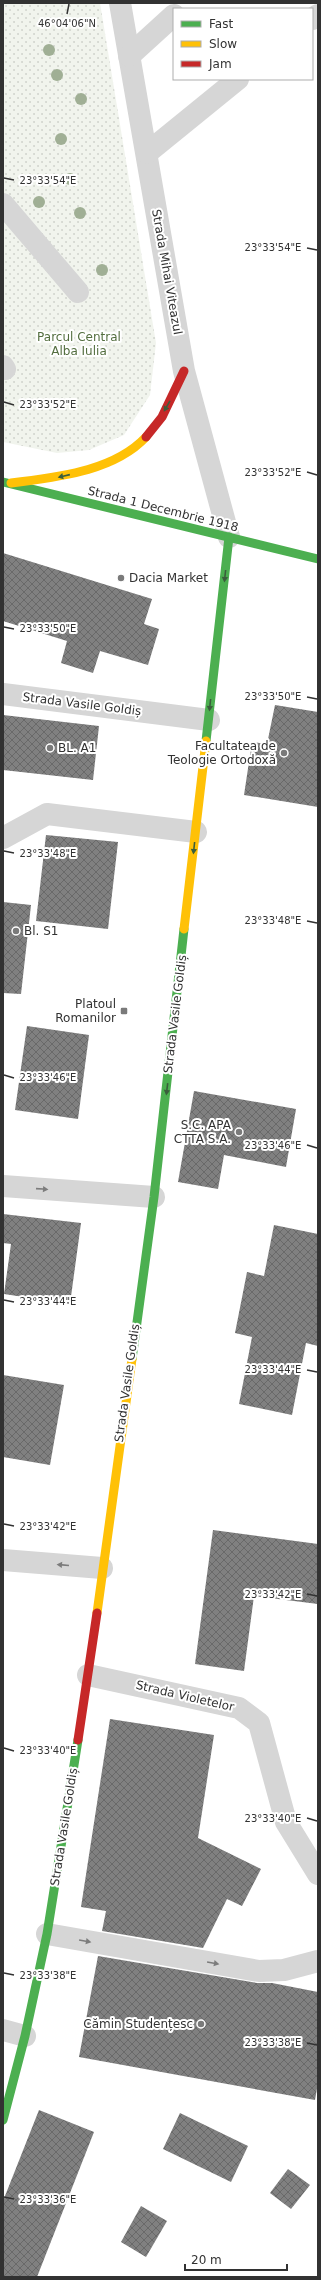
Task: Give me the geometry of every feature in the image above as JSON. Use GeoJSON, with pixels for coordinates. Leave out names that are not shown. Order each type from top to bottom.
{"type":"FeatureCollection","features":[{"type":"Feature","properties":{"kind":"street","name":"Strada Mihai Viteazul"},"geometry":{"type":"LineString","coordinates":[[120,3],[184,371],[229,537]]}},
{"type":"Feature","properties":{"kind":"street"},"geometry":{"type":"LineString","coordinates":[[129,56],[173,16]]}},
{"type":"Feature","properties":{"kind":"street"},"geometry":{"type":"LineString","coordinates":[[147,153],[237,80]]}},
{"type":"Feature","properties":{"kind":"street"},"geometry":{"type":"LineString","coordinates":[[3,204],[78,292]]}},
{"type":"Feature","properties":{"kind":"street"},"geometry":{"type":"LineString","coordinates":[[5,483],[58,477],[94,468],[122,456],[140,442],[158,423],[184,371]]}},
{"type":"Feature","properties":{"kind":"street","name":"Strada 1 Decembrie 1918"},"geometry":{"type":"LineString","coordinates":[[5,483],[318,559]]}},
{"type":"Feature","properties":{"kind":"street","name":"Strada Vasile Goldiș"},"geometry":{"type":"LineString","coordinates":[[3,2120],[26,2036],[47,1934],[88,1675],[154,1197],[229,537]]}},
{"type":"Feature","properties":{"kind":"street","name":"Strada Vasile Goldiș"},"geometry":{"type":"LineString","coordinates":[[3,694],[209,720]]}},
{"type":"Feature","properties":{"kind":"street"},"geometry":{"type":"LineString","coordinates":[[3,838],[47,814],[196,832]]}},
{"type":"Feature","properties":{"kind":"street"},"geometry":{"type":"LineString","coordinates":[[3,1186],[154,1197]]}},
{"type":"Feature","properties":{"kind":"street"},"geometry":{"type":"LineString","coordinates":[[3,1560],[102,1568]]}},
{"type":"Feature","properties":{"kind":"street","name":"Strada Violetelor"},"geometry":{"type":"LineString","coordinates":[[88,1675],[239,1708],[259,1723],[286,1822],[318,1874]]}},
{"type":"Feature","properties":{"kind":"street"},"geometry":{"type":"LineString","coordinates":[[47,1934],[259,1971],[284,1970],[318,1960]]}},
{"type":"Feature","properties":{"kind":"street"},"geometry":{"type":"LineString","coordinates":[[3,2030],[26,2036]]}},
{"type":"Feature","properties":{"kind":"green space","name":"Parcul Central Alba Iulia"},"geometry":{"type":"Polygon","coordinates":[[[3,3],[100,3],[156,343],[150,395],[124,435],[89,450],[57,453],[3,442],[3,3]]]}},
{"type":"Feature","properties":{"kind":"building"},"geometry":{"type":"Polygon","coordinates":[[[3,553],[152,599],[144,624],[159,629],[148,665],[100,651],[93,673],[61,663],[67,641],[3,621],[3,553]]]}},
{"type":"Feature","properties":{"kind":"building","name":"Facultatea de Teologie Ortodoxă"},"geometry":{"type":"Polygon","coordinates":[[[275,705],[318,712],[318,807],[244,795],[252,742],[267,744],[275,705]]]}},
{"type":"Feature","properties":{"kind":"building","name":"BL. A1"},"geometry":{"type":"Polygon","coordinates":[[[3,715],[99,726],[93,780],[3,770],[3,715]]]}},
{"type":"Feature","properties":{"kind":"building"},"geometry":{"type":"Polygon","coordinates":[[[46,835],[118,842],[108,929],[36,921],[46,835]]]}},
{"type":"Feature","properties":{"kind":"building","name":"Bl. S1"},"geometry":{"type":"Polygon","coordinates":[[[3,902],[31,905],[21,994],[3,993],[3,902]]]}},
{"type":"Feature","properties":{"kind":"building"},"geometry":{"type":"Polygon","coordinates":[[[27,1026],[89,1035],[78,1119],[15,1110],[27,1026]]]}},
{"type":"Feature","properties":{"kind":"building","name":"S.C. APA CTTA S.A."},"geometry":{"type":"Polygon","coordinates":[[[194,1091],[296,1109],[286,1167],[224,1155],[218,1189],[178,1182],[194,1091]]]}},
{"type":"Feature","properties":{"kind":"building"},"geometry":{"type":"Polygon","coordinates":[[[3,1214],[81,1223],[70,1304],[4,1294],[11,1244],[3,1243],[3,1214]]]}},
{"type":"Feature","properties":{"kind":"building"},"geometry":{"type":"Polygon","coordinates":[[[274,1225],[318,1234],[318,1346],[306,1343],[292,1415],[239,1404],[252,1337],[235,1333],[247,1272],[264,1276],[274,1225]]]}},
{"type":"Feature","properties":{"kind":"building"},"geometry":{"type":"Polygon","coordinates":[[[3,1375],[64,1385],[50,1465],[3,1457],[3,1375]]]}},
{"type":"Feature","properties":{"kind":"building"},"geometry":{"type":"Polygon","coordinates":[[[213,1530],[318,1544],[318,1604],[254,1596],[244,1671],[195,1664],[213,1530]]]}},
{"type":"Feature","properties":{"kind":"building"},"geometry":{"type":"Polygon","coordinates":[[[110,1719],[214,1735],[198,1838],[261,1869],[242,1906],[227,1899],[203,1948],[102,1931],[106,1911],[81,1907],[110,1719]]]}},
{"type":"Feature","properties":{"kind":"building","name":"Cămin Studențesc"},"geometry":{"type":"Polygon","coordinates":[[[98,1956],[257,1983],[272,1983],[318,1992],[318,2083],[315,2100],[79,2057],[98,1956]]]}},
{"type":"Feature","properties":{"kind":"building"},"geometry":{"type":"Polygon","coordinates":[[[39,2110],[94,2132],[37,2277],[3,2277],[3,2201],[39,2110]]]}},
{"type":"Feature","properties":{"kind":"building"},"geometry":{"type":"Polygon","coordinates":[[[180,2113],[248,2146],[231,2182],[163,2149],[180,2113]]]}},
{"type":"Feature","properties":{"kind":"building"},"geometry":{"type":"Polygon","coordinates":[[[288,2169],[310,2185],[291,2209],[270,2193],[288,2169]]]}},
{"type":"Feature","properties":{"kind":"building"},"geometry":{"type":"Polygon","coordinates":[[[141,2206],[167,2221],[146,2257],[121,2242],[141,2206]]]}},
{"type":"Feature","properties":{"kind":"traffic: fast"},"geometry":{"type":"LineString","coordinates":[[3,482],[318,559]]}},
{"type":"Feature","properties":{"kind":"traffic: fast"},"geometry":{"type":"LineString","coordinates":[[206,741],[229,537]]}},
{"type":"Feature","properties":{"kind":"traffic: fast"},"geometry":{"type":"LineString","coordinates":[[132,1359],[154,1197],[184,929]]}},
{"type":"Feature","properties":{"kind":"traffic: fast"},"geometry":{"type":"LineString","coordinates":[[3,2120],[25,2036],[47,1934],[78,1740]]}},
{"type":"Feature","properties":{"kind":"traffic: slow"},"geometry":{"type":"LineString","coordinates":[[11,483],[65,475],[101,465],[133,449],[146,437]]}},
{"type":"Feature","properties":{"kind":"traffic: slow"},"geometry":{"type":"LineString","coordinates":[[184,929],[206,741]]}},
{"type":"Feature","properties":{"kind":"traffic: slow"},"geometry":{"type":"LineString","coordinates":[[97,1613],[132,1359]]}},
{"type":"Feature","properties":{"kind":"traffic: jam"},"geometry":{"type":"LineString","coordinates":[[146,437],[162,417],[184,371]]}},
{"type":"Feature","properties":{"kind":"traffic: jam"},"geometry":{"type":"LineString","coordinates":[[78,1740],[97,1613]]}},
{"type":"Feature","properties":{"kind":"place","name":"Dacia Market"},"geometry":{"type":"Point","coordinates":[121,578]}},
{"type":"Feature","properties":{"kind":"place","name":"BL. A1"},"geometry":{"type":"Point","coordinates":[50,748]}},
{"type":"Feature","properties":{"kind":"place","name":"Facultatea de Teologie Ortodoxă"},"geometry":{"type":"Point","coordinates":[284,753]}},
{"type":"Feature","properties":{"kind":"place","name":"Bl. S1"},"geometry":{"type":"Point","coordinates":[16,931]}},
{"type":"Feature","properties":{"kind":"place","name":"Platoul Romanilor"},"geometry":{"type":"Point","coordinates":[124,1011]}},
{"type":"Feature","properties":{"kind":"place","name":"S.C. APA CTTA S.A."},"geometry":{"type":"Point","coordinates":[239,1132]}},
{"type":"Feature","properties":{"kind":"place","name":"Cămin Studențesc"},"geometry":{"type":"Point","coordinates":[201,2024]}}]}
